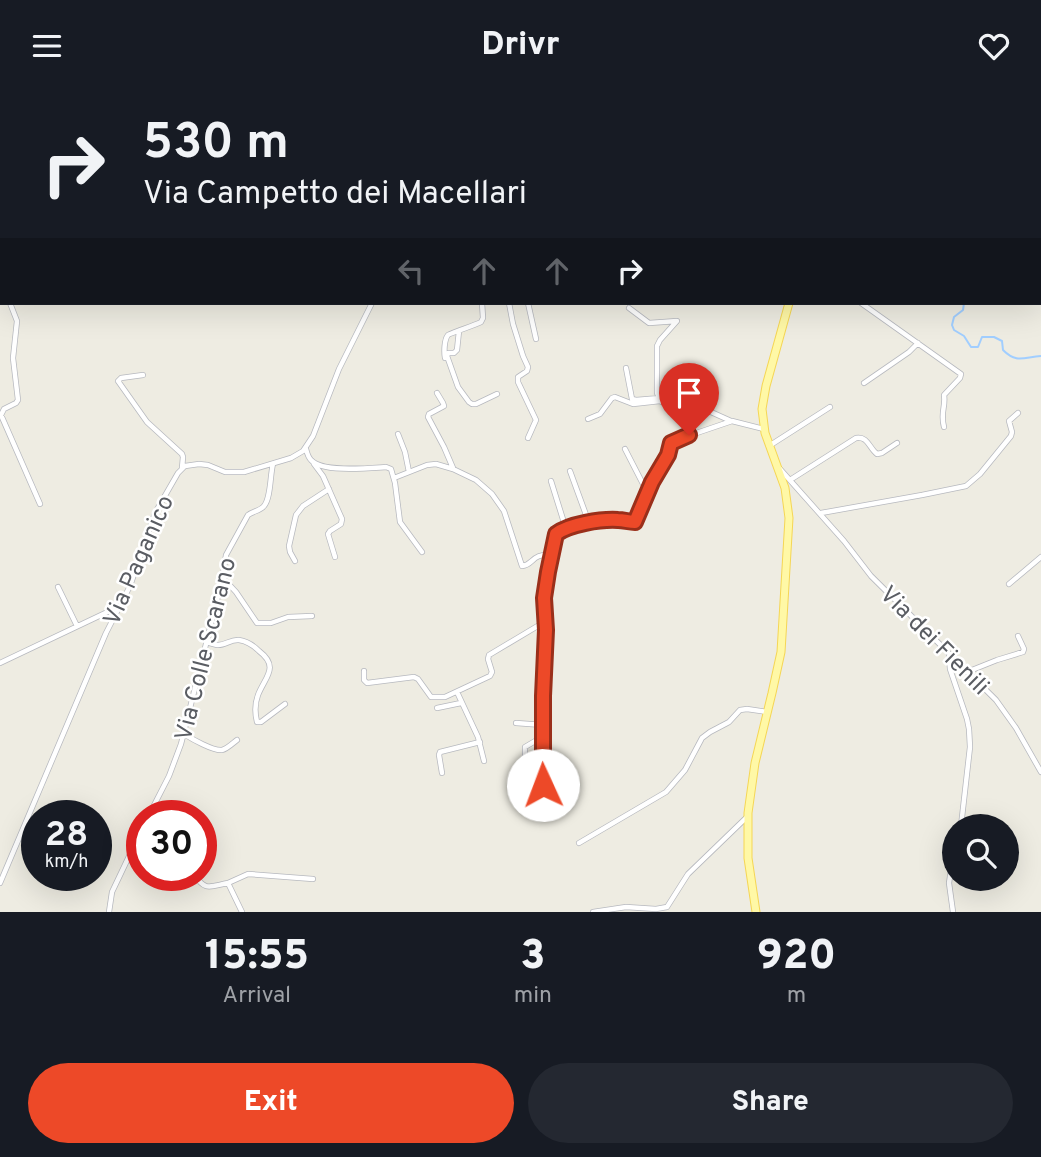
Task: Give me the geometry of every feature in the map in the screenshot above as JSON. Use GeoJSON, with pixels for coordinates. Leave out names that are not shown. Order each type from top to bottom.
{"type":"FeatureCollection","features":[{"type":"Feature","properties":{"kind":"main road"},"geometry":{"type":"LineString","coordinates":[[756,912],[748,861],[747,817],[755,764],[781,652],[789,517],[785,488],[764,429],[762,409],[788,305]]}},
{"type":"Feature","properties":{"kind":"street"},"geometry":{"type":"LineString","coordinates":[[11,305],[18,321],[13,355],[18,401],[4,409],[1,414],[40,504]]}},
{"type":"Feature","properties":{"kind":"street"},"geometry":{"type":"LineString","coordinates":[[335,557],[328,534],[341,524],[342,519],[322,474],[306,449],[341,365],[371,305]]}},
{"type":"Feature","properties":{"kind":"street"},"geometry":{"type":"LineString","coordinates":[[453,381],[444,351],[448,334],[481,322],[482,305]]}},
{"type":"Feature","properties":{"kind":"street"},"geometry":{"type":"LineString","coordinates":[[509,305],[528,368],[518,377],[518,383],[536,419],[528,438]]}},
{"type":"Feature","properties":{"kind":"street"},"geometry":{"type":"LineString","coordinates":[[528,305],[536,339]]}},
{"type":"Feature","properties":{"kind":"street"},"geometry":{"type":"LineString","coordinates":[[864,305],[961,376],[944,394],[944,427]]}},
{"type":"Feature","properties":{"kind":"street"},"geometry":{"type":"LineString","coordinates":[[629,308],[649,323],[677,321],[661,339],[657,348],[659,398]]}},
{"type":"Feature","properties":{"kind":"street"},"geometry":{"type":"LineString","coordinates":[[458,331],[456,351],[447,356],[460,390],[473,404],[497,394]]}},
{"type":"Feature","properties":{"kind":"street"},"geometry":{"type":"LineString","coordinates":[[864,383],[918,343]]}},
{"type":"Feature","properties":{"kind":"street"},"geometry":{"type":"LineString","coordinates":[[626,368],[632,398],[659,398],[676,407]]}},
{"type":"Feature","properties":{"kind":"street"},"geometry":{"type":"LineString","coordinates":[[143,375],[121,378],[118,381],[147,422],[183,455],[182,468]]}},
{"type":"Feature","properties":{"kind":"street"},"geometry":{"type":"LineString","coordinates":[[437,393],[444,406],[429,414],[428,418],[453,469]]}},
{"type":"Feature","properties":{"kind":"street"},"geometry":{"type":"LineString","coordinates":[[588,419],[599,415],[614,397],[632,404],[659,401],[676,407],[711,412],[732,421],[764,429]]}},
{"type":"Feature","properties":{"kind":"street"},"geometry":{"type":"LineString","coordinates":[[769,446],[830,407]]}},
{"type":"Feature","properties":{"kind":"street"},"geometry":{"type":"LineString","coordinates":[[820,514],[969,484],[1011,436],[1009,421],[1018,413]]}},
{"type":"Feature","properties":{"kind":"street"},"geometry":{"type":"LineString","coordinates":[[544,804],[544,598],[556,534],[589,523],[618,520],[635,522],[649,488],[668,455],[670,443],[732,421]]}},
{"type":"Feature","properties":{"kind":"street"},"geometry":{"type":"LineString","coordinates":[[398,434],[409,472]]}},
{"type":"Feature","properties":{"kind":"street"},"geometry":{"type":"LineString","coordinates":[[790,480],[856,438],[864,438],[874,453],[878,454],[897,443]]}},
{"type":"Feature","properties":{"kind":"street","name":"Via Paganico"},"geometry":{"type":"LineString","coordinates":[[0,883],[118,607],[131,583],[156,511],[182,468],[206,464],[221,471],[236,473],[294,456],[306,449]]}},
{"type":"Feature","properties":{"kind":"street"},"geometry":{"type":"LineString","coordinates":[[625,449],[644,486],[649,488]]}},
{"type":"Feature","properties":{"kind":"street","name":"Via Colle Scarano"},"geometry":{"type":"LineString","coordinates":[[156,800],[175,761],[184,734],[227,554],[248,516],[266,503],[273,463]]}},
{"type":"Feature","properties":{"kind":"street"},"geometry":{"type":"LineString","coordinates":[[314,463],[342,469],[391,469],[400,522],[422,552]]}},
{"type":"Feature","properties":{"kind":"street"},"geometry":{"type":"LineString","coordinates":[[394,478],[433,464],[453,469],[478,481],[497,500],[509,522],[522,565],[526,566],[539,555],[551,555]]}},
{"type":"Feature","properties":{"kind":"street","name":"Via dei Fienili"},"geometry":{"type":"LineString","coordinates":[[777,465],[869,574],[1000,705],[1041,772]]}},
{"type":"Feature","properties":{"kind":"street"},"geometry":{"type":"LineString","coordinates":[[570,471],[589,523]]}},
{"type":"Feature","properties":{"kind":"street"},"geometry":{"type":"LineString","coordinates":[[551,481],[566,529]]}},
{"type":"Feature","properties":{"kind":"street"},"geometry":{"type":"LineString","coordinates":[[295,561],[289,544],[296,515],[308,502],[329,489]]}},
{"type":"Feature","properties":{"kind":"street"},"geometry":{"type":"LineString","coordinates":[[1009,584],[1041,557]]}},
{"type":"Feature","properties":{"kind":"street"},"geometry":{"type":"LineString","coordinates":[[223,577],[257,623],[312,616]]}},
{"type":"Feature","properties":{"kind":"street"},"geometry":{"type":"LineString","coordinates":[[58,587],[77,626]]}},
{"type":"Feature","properties":{"kind":"street"},"geometry":{"type":"LineString","coordinates":[[0,663],[118,607]]}},
{"type":"Feature","properties":{"kind":"street"},"geometry":{"type":"LineString","coordinates":[[364,671],[364,680],[368,683],[414,677],[431,697],[443,697],[491,674],[488,659],[490,654],[545,621]]}},
{"type":"Feature","properties":{"kind":"street"},"geometry":{"type":"LineString","coordinates":[[967,672],[1023,652],[1018,636]]}},
{"type":"Feature","properties":{"kind":"street"},"geometry":{"type":"LineString","coordinates":[[207,642],[219,645],[234,640],[241,641],[259,650],[268,660],[269,674],[257,700],[257,722],[261,722],[285,703]]}},
{"type":"Feature","properties":{"kind":"street"},"geometry":{"type":"LineString","coordinates":[[949,655],[950,669],[969,729],[970,746],[962,814]]}},
{"type":"Feature","properties":{"kind":"street"},"geometry":{"type":"LineString","coordinates":[[457,692],[480,741],[484,761]]}},
{"type":"Feature","properties":{"kind":"street"},"geometry":{"type":"LineString","coordinates":[[437,708],[461,703]]}},
{"type":"Feature","properties":{"kind":"street"},"geometry":{"type":"LineString","coordinates":[[579,843],[666,792],[685,770],[702,738],[730,722],[740,710],[745,708],[768,712]]}},
{"type":"Feature","properties":{"kind":"street"},"geometry":{"type":"LineString","coordinates":[[516,723],[542,725]]}},
{"type":"Feature","properties":{"kind":"street"},"geometry":{"type":"LineString","coordinates":[[184,734],[199,743],[221,750],[237,740]]}},
{"type":"Feature","properties":{"kind":"street"},"geometry":{"type":"LineString","coordinates":[[520,791],[525,779],[526,747],[542,737]]}},
{"type":"Feature","properties":{"kind":"street"},"geometry":{"type":"LineString","coordinates":[[442,773],[440,752],[480,741]]}},
{"type":"Feature","properties":{"kind":"street"},"geometry":{"type":"LineString","coordinates":[[593,912],[626,907],[667,907],[688,874],[747,817]]}},
{"type":"Feature","properties":{"kind":"street"},"geometry":{"type":"LineString","coordinates":[[109,912],[112,894],[126,864]]}},
{"type":"Feature","properties":{"kind":"street"},"geometry":{"type":"LineString","coordinates":[[217,884],[228,883],[248,874],[313,879]]}},
{"type":"Feature","properties":{"kind":"street"},"geometry":{"type":"LineString","coordinates":[[228,883],[242,912]]}},
{"type":"Feature","properties":{"kind":"street"},"geometry":{"type":"LineString","coordinates":[[950,891],[953,912]]}},
{"type":"Feature","properties":{"kind":"waterway"},"geometry":{"type":"LineString","coordinates":[[964,305],[963,310],[954,317],[952,325],[971,347],[978,347],[982,337],[994,337],[1002,341],[1003,350],[1012,357],[1021,359],[1041,356]]}},
{"type":"Feature","properties":{"kind":"route"},"geometry":{"type":"LineString","coordinates":[[543,785],[546,630],[544,598],[556,534],[599,521],[635,522],[652,482],[668,455],[671,443],[689,435]]}}]}
